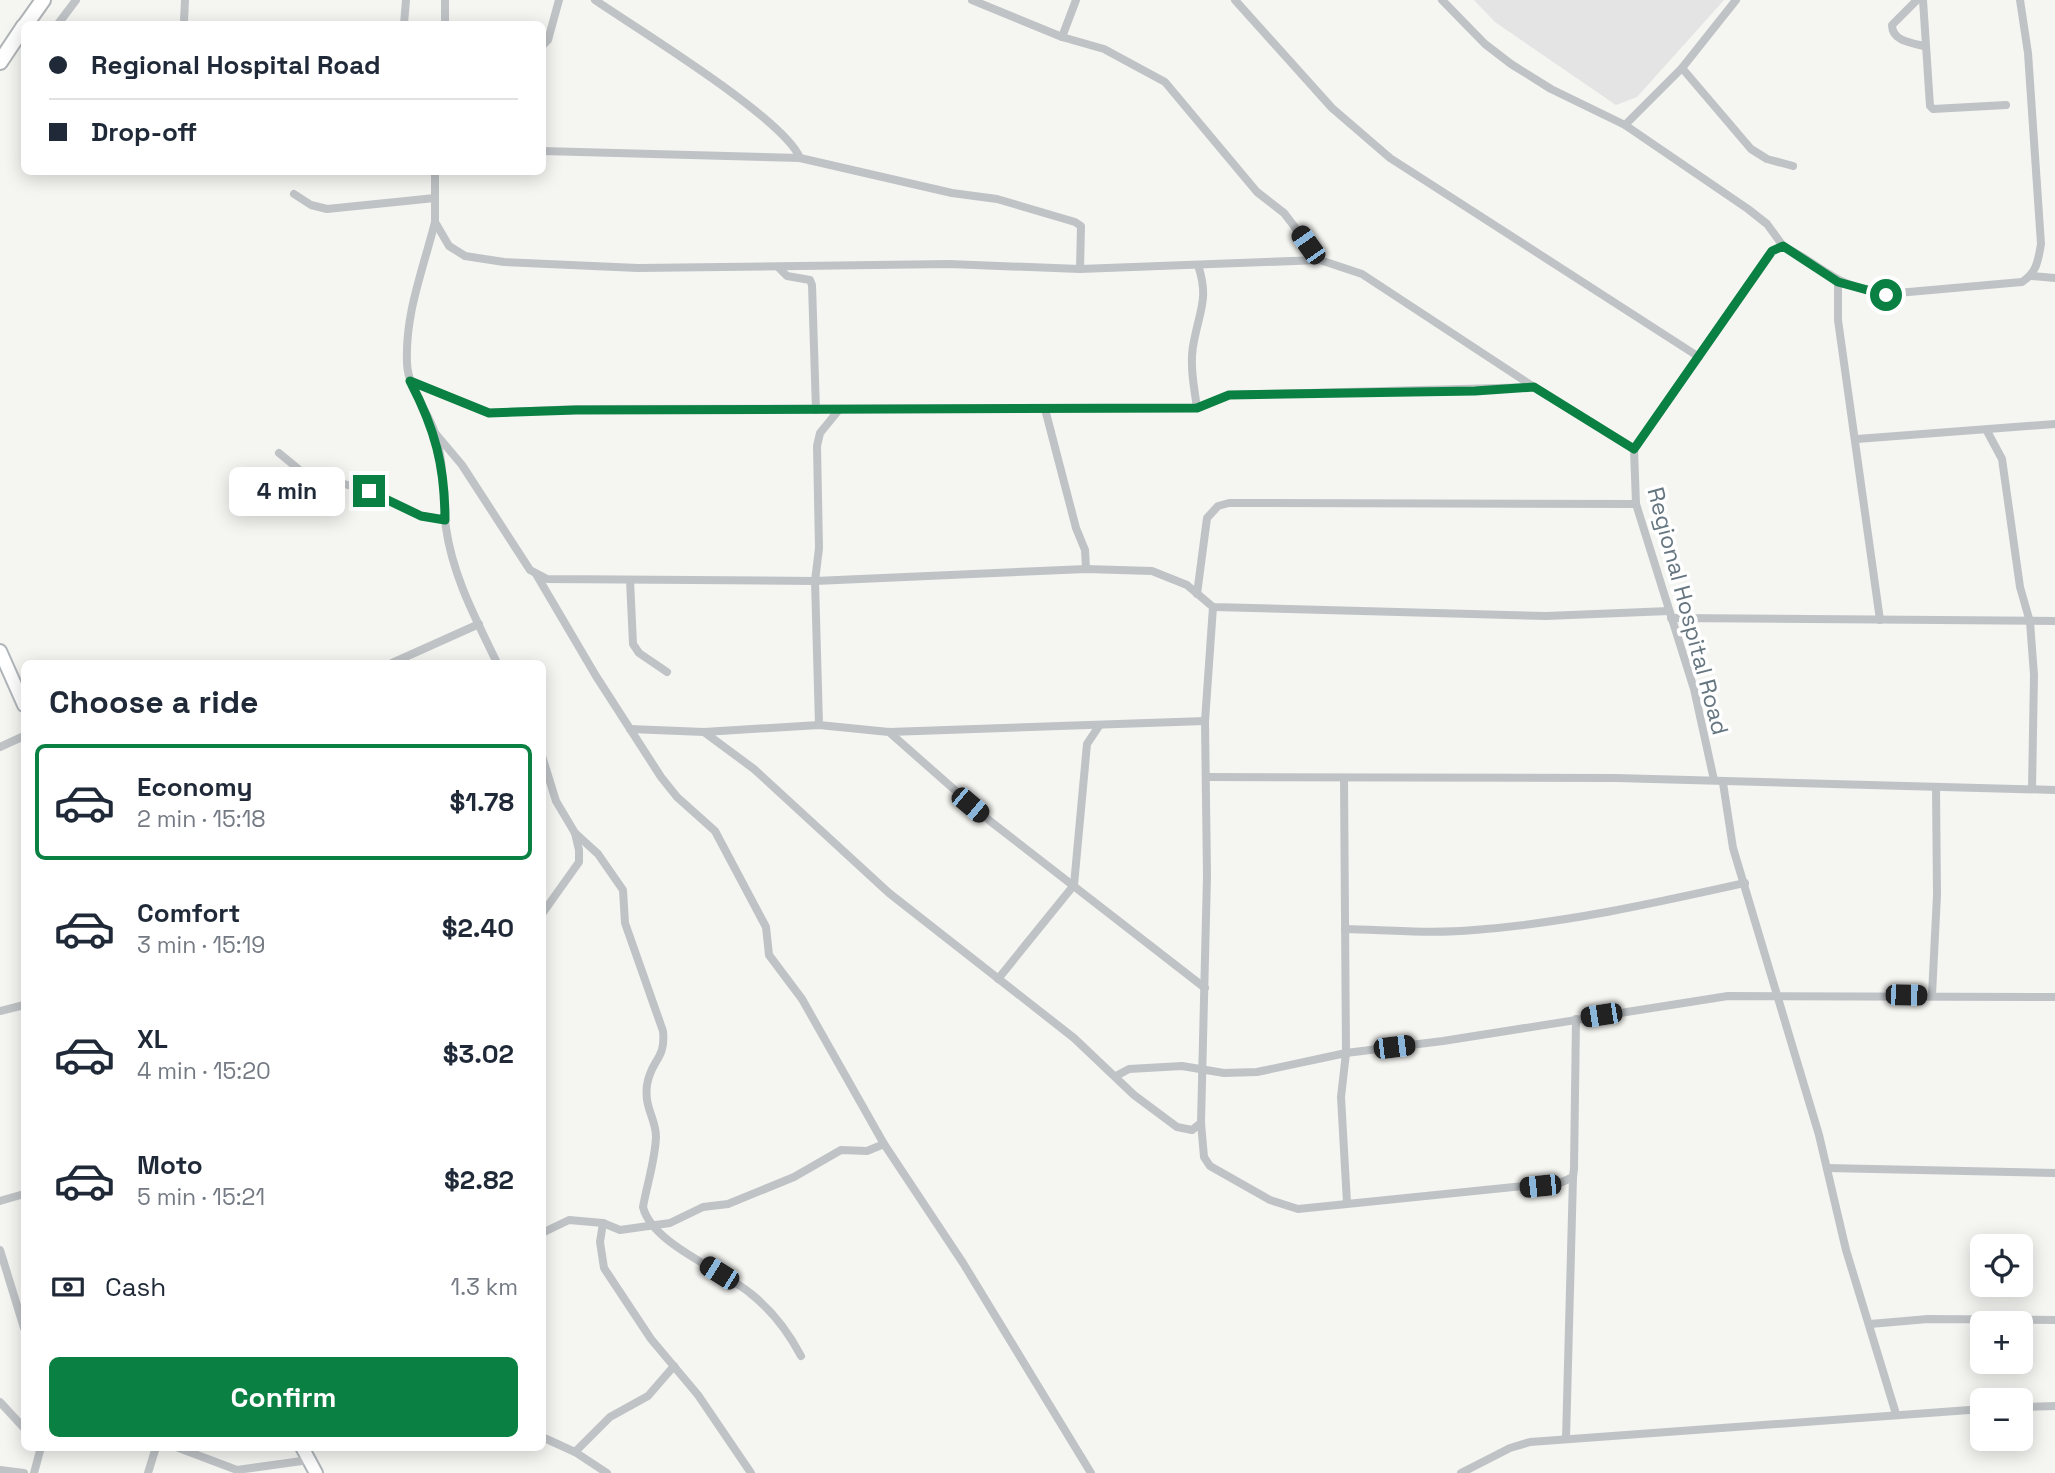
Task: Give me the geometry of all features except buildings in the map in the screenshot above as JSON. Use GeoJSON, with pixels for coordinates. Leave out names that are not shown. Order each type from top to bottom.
{"type":"FeatureCollection","features":[{"type":"Feature","properties":{"kind":"highway"},"geometry":{"type":"LineString","coordinates":[[28,21],[43,0]]}},
{"type":"Feature","properties":{"kind":"highway"},"geometry":{"type":"LineString","coordinates":[[0,62],[21,31]]}},
{"type":"Feature","properties":{"kind":"street"},"geometry":{"type":"LineString","coordinates":[[60,21],[76,0]]}},
{"type":"Feature","properties":{"kind":"street"},"geometry":{"type":"LineString","coordinates":[[184,21],[185,0]]}},
{"type":"Feature","properties":{"kind":"street"},"geometry":{"type":"LineString","coordinates":[[404,21],[406,0]]}},
{"type":"Feature","properties":{"kind":"street"},"geometry":{"type":"LineString","coordinates":[[444,0],[445,21]]}},
{"type":"Feature","properties":{"kind":"street"},"geometry":{"type":"LineString","coordinates":[[546,42],[559,0]]}},
{"type":"Feature","properties":{"kind":"street"},"geometry":{"type":"LineString","coordinates":[[594,0],[706,76],[787,137],[800,158]]}},
{"type":"Feature","properties":{"kind":"street"},"geometry":{"type":"LineString","coordinates":[[972,0],[1062,37],[1104,49],[1165,82],[1256,192],[1284,213],[1320,260]]}},
{"type":"Feature","properties":{"kind":"street"},"geometry":{"type":"LineString","coordinates":[[1062,37],[1076,0]]}},
{"type":"Feature","properties":{"kind":"street"},"geometry":{"type":"LineString","coordinates":[[1235,0],[1332,108],[1390,158],[1699,357]]}},
{"type":"Feature","properties":{"kind":"street"},"geometry":{"type":"LineString","coordinates":[[1441,0],[1485,44],[1511,64],[1551,89],[1625,125],[1748,209],[1767,224],[1783,246],[1838,282],[1886,295],[2022,282],[2031,276],[2038,266],[2041,244],[2028,54],[2020,0]]}},
{"type":"Feature","properties":{"kind":"street"},"geometry":{"type":"LineString","coordinates":[[1625,125],[1682,68],[1736,0]]}},
{"type":"Feature","properties":{"kind":"street"},"geometry":{"type":"LineString","coordinates":[[1917,0],[1892,25],[1892,32],[1895,37],[1924,46]]}},
{"type":"Feature","properties":{"kind":"street"},"geometry":{"type":"LineString","coordinates":[[1923,0],[1927,92],[1933,109],[2006,104]]}},
{"type":"Feature","properties":{"kind":"street"},"geometry":{"type":"LineString","coordinates":[[1682,68],[1751,149],[1766,159],[1793,166]]}},
{"type":"Feature","properties":{"kind":"street"},"geometry":{"type":"LineString","coordinates":[[546,151],[800,158],[952,193],[998,199],[1081,226],[1083,234],[1080,269]]}},
{"type":"Feature","properties":{"kind":"street"},"geometry":{"type":"LineString","coordinates":[[435,175],[435,222],[414,288],[407,352],[410,381],[435,433],[441,460],[445,520],[457,578],[496,660]]}},
{"type":"Feature","properties":{"kind":"street"},"geometry":{"type":"LineString","coordinates":[[294,194],[317,208],[327,209],[435,198]]}},
{"type":"Feature","properties":{"kind":"street"},"geometry":{"type":"LineString","coordinates":[[435,222],[449,246],[465,256],[504,262],[638,268],[949,264],[1080,269],[1320,260],[1362,274],[1634,449],[1759,265],[1772,251],[1783,246]]}},
{"type":"Feature","properties":{"kind":"street"},"geometry":{"type":"LineString","coordinates":[[1197,408],[1192,367],[1194,342],[1204,310],[1205,285],[1198,265]]}},
{"type":"Feature","properties":{"kind":"street"},"geometry":{"type":"LineString","coordinates":[[779,268],[786,276],[810,280],[812,285],[816,410]]}},
{"type":"Feature","properties":{"kind":"street"},"geometry":{"type":"LineString","coordinates":[[2031,276],[2055,278]]}},
{"type":"Feature","properties":{"kind":"street"},"geometry":{"type":"LineString","coordinates":[[1838,282],[1838,320],[1857,439],[1880,620]]}},
{"type":"Feature","properties":{"kind":"street"},"geometry":{"type":"LineString","coordinates":[[410,381],[489,413],[502,414],[576,410],[1197,408],[1229,395],[1475,391],[1534,387]]}},
{"type":"Feature","properties":{"kind":"street"},"geometry":{"type":"LineString","coordinates":[[1045,409],[1076,528],[1085,550],[1086,569]]}},
{"type":"Feature","properties":{"kind":"street"},"geometry":{"type":"LineString","coordinates":[[819,725],[815,581],[819,548],[817,446],[820,433],[838,411]]}},
{"type":"Feature","properties":{"kind":"street"},"geometry":{"type":"LineString","coordinates":[[1857,439],[2055,424]]}},
{"type":"Feature","properties":{"kind":"street"},"geometry":{"type":"LineString","coordinates":[[1987,430],[1996,443],[2005,470],[2020,587],[2030,622],[2034,675],[2032,789]]}},
{"type":"Feature","properties":{"kind":"street"},"geometry":{"type":"LineString","coordinates":[[435,433],[462,465],[536,574],[630,729],[677,797],[715,831],[766,927],[769,955],[802,999],[884,1144],[963,1263],[1091,1473]]}},
{"type":"Feature","properties":{"kind":"street","name":"Regional Hospital Road"},"geometry":{"type":"LineString","coordinates":[[1634,449],[1636,504],[1693,689],[1728,824],[1827,1168],[1843,1239],[1896,1414]]}},
{"type":"Feature","properties":{"kind":"street"},"geometry":{"type":"LineString","coordinates":[[279,453],[302,472],[369,491],[421,516],[445,520]]}},
{"type":"Feature","properties":{"kind":"street"},"geometry":{"type":"LineString","coordinates":[[1197,594],[1208,518],[1218,506],[1229,503],[1636,504]]}},
{"type":"Feature","properties":{"kind":"street"},"geometry":{"type":"LineString","coordinates":[[536,574],[547,579],[815,581],[1086,569],[1152,571],[1176,579],[1213,607],[1546,617],[1670,614],[1880,620],[2055,621]]}},
{"type":"Feature","properties":{"kind":"street"},"geometry":{"type":"LineString","coordinates":[[630,580],[633,644],[639,653],[667,672]]}},
{"type":"Feature","properties":{"kind":"street"},"geometry":{"type":"LineString","coordinates":[[1213,607],[1205,721],[1205,988],[1201,1123],[1204,1157],[1210,1166],[1237,1184],[1298,1209],[1540,1186],[1573,1177]]}},
{"type":"Feature","properties":{"kind":"street"},"geometry":{"type":"LineString","coordinates":[[399,660],[479,624]]}},
{"type":"Feature","properties":{"kind":"street"},"geometry":{"type":"LineString","coordinates":[[0,651],[21,698]]}},
{"type":"Feature","properties":{"kind":"street"},"geometry":{"type":"LineString","coordinates":[[630,729],[704,732],[819,725],[889,732],[1205,721]]}},
{"type":"Feature","properties":{"kind":"street"},"geometry":{"type":"LineString","coordinates":[[998,979],[1074,885],[1087,744],[1099,726]]}},
{"type":"Feature","properties":{"kind":"street"},"geometry":{"type":"LineString","coordinates":[[704,732],[754,769],[889,893],[1116,1076],[1134,1095],[1177,1127],[1192,1130],[1201,1123]]}},
{"type":"Feature","properties":{"kind":"street"},"geometry":{"type":"LineString","coordinates":[[889,732],[989,821],[1205,988]]}},
{"type":"Feature","properties":{"kind":"street"},"geometry":{"type":"LineString","coordinates":[[0,747],[21,737]]}},
{"type":"Feature","properties":{"kind":"street"},"geometry":{"type":"LineString","coordinates":[[546,769],[556,801],[575,832],[598,854],[623,890],[625,923],[663,1031],[665,1047],[662,1056],[651,1068],[647,1086],[646,1109],[656,1134],[643,1207],[652,1225],[671,1241],[749,1292],[770,1310],[789,1332],[801,1356]]}},
{"type":"Feature","properties":{"kind":"street"},"geometry":{"type":"LineString","coordinates":[[1207,778],[1719,782],[2055,790]]}},
{"type":"Feature","properties":{"kind":"street"},"geometry":{"type":"LineString","coordinates":[[1343,778],[1346,1053],[1341,1097],[1347,1203]]}},
{"type":"Feature","properties":{"kind":"street"},"geometry":{"type":"LineString","coordinates":[[1932,995],[1937,895],[1936,788]]}},
{"type":"Feature","properties":{"kind":"street"},"geometry":{"type":"LineString","coordinates":[[546,908],[579,862],[575,832]]}},
{"type":"Feature","properties":{"kind":"street"},"geometry":{"type":"LineString","coordinates":[[1345,929],[1496,928],[1619,910],[1745,883]]}},
{"type":"Feature","properties":{"kind":"street"},"geometry":{"type":"LineString","coordinates":[[1116,1076],[1129,1069],[1144,1067],[1182,1066],[1203,1071],[1257,1072],[1346,1053],[1443,1041],[1728,996],[1777,993],[2055,996]]}},
{"type":"Feature","properties":{"kind":"street"},"geometry":{"type":"LineString","coordinates":[[0,1012],[21,1006]]}},
{"type":"Feature","properties":{"kind":"street"},"geometry":{"type":"LineString","coordinates":[[1566,1439],[1576,1019]]}},
{"type":"Feature","properties":{"kind":"street"},"geometry":{"type":"LineString","coordinates":[[546,1231],[569,1220],[603,1223],[620,1230],[682,1220],[703,1207],[740,1199],[793,1177],[841,1150],[867,1151],[884,1144]]}},
{"type":"Feature","properties":{"kind":"street"},"geometry":{"type":"LineString","coordinates":[[1827,1168],[2055,1172]]}},
{"type":"Feature","properties":{"kind":"street"},"geometry":{"type":"LineString","coordinates":[[0,1201],[21,1195]]}},
{"type":"Feature","properties":{"kind":"street"},"geometry":{"type":"LineString","coordinates":[[603,1223],[600,1242],[604,1268],[651,1339],[698,1395],[751,1473]]}},
{"type":"Feature","properties":{"kind":"street"},"geometry":{"type":"LineString","coordinates":[[0,1250],[21,1318]]}},
{"type":"Feature","properties":{"kind":"street"},"geometry":{"type":"LineString","coordinates":[[1870,1324],[1928,1319],[2055,1320]]}},
{"type":"Feature","properties":{"kind":"street"},"geometry":{"type":"LineString","coordinates":[[575,1451],[610,1417],[648,1396],[674,1366]]}},
{"type":"Feature","properties":{"kind":"street"},"geometry":{"type":"LineString","coordinates":[[0,1402],[21,1425]]}},
{"type":"Feature","properties":{"kind":"street"},"geometry":{"type":"LineString","coordinates":[[2033,1407],[2055,1406]]}},
{"type":"Feature","properties":{"kind":"street"},"geometry":{"type":"LineString","coordinates":[[1461,1473],[1510,1448],[1530,1442],[1970,1410]]}},
{"type":"Feature","properties":{"kind":"street"},"geometry":{"type":"LineString","coordinates":[[546,1439],[575,1451],[607,1473]]}},
{"type":"Feature","properties":{"kind":"street"},"geometry":{"type":"LineString","coordinates":[[34,1473],[40,1451]]}},
{"type":"Feature","properties":{"kind":"street"},"geometry":{"type":"LineString","coordinates":[[148,1473],[155,1451]]}},
{"type":"Feature","properties":{"kind":"street"},"geometry":{"type":"LineString","coordinates":[[186,1451],[237,1471],[309,1460]]}},
{"type":"Feature","properties":{"kind":"street"},"geometry":{"type":"LineString","coordinates":[[304,1451],[316,1473]]}},
{"type":"Feature","properties":{"kind":"street"},"geometry":{"type":"LineString","coordinates":[[0,1470],[24,1473]]}},
{"type":"Feature","properties":{"kind":"shaded area"},"geometry":{"type":"Polygon","coordinates":[[[1474,0],[1724,0],[1637,97],[1616,105],[1495,22],[1474,0]]]}},
{"type":"Feature","properties":{"kind":"route"},"geometry":{"type":"LineString","coordinates":[[369,491],[421,516],[445,520],[441,460],[435,433],[410,381],[435,389],[475,408],[502,414],[551,410],[1197,408],[1229,395],[1475,391],[1534,387],[1634,449],[1683,382],[1759,265],[1772,251],[1783,246],[1838,282],[1854,289],[1886,295]]}}]}
